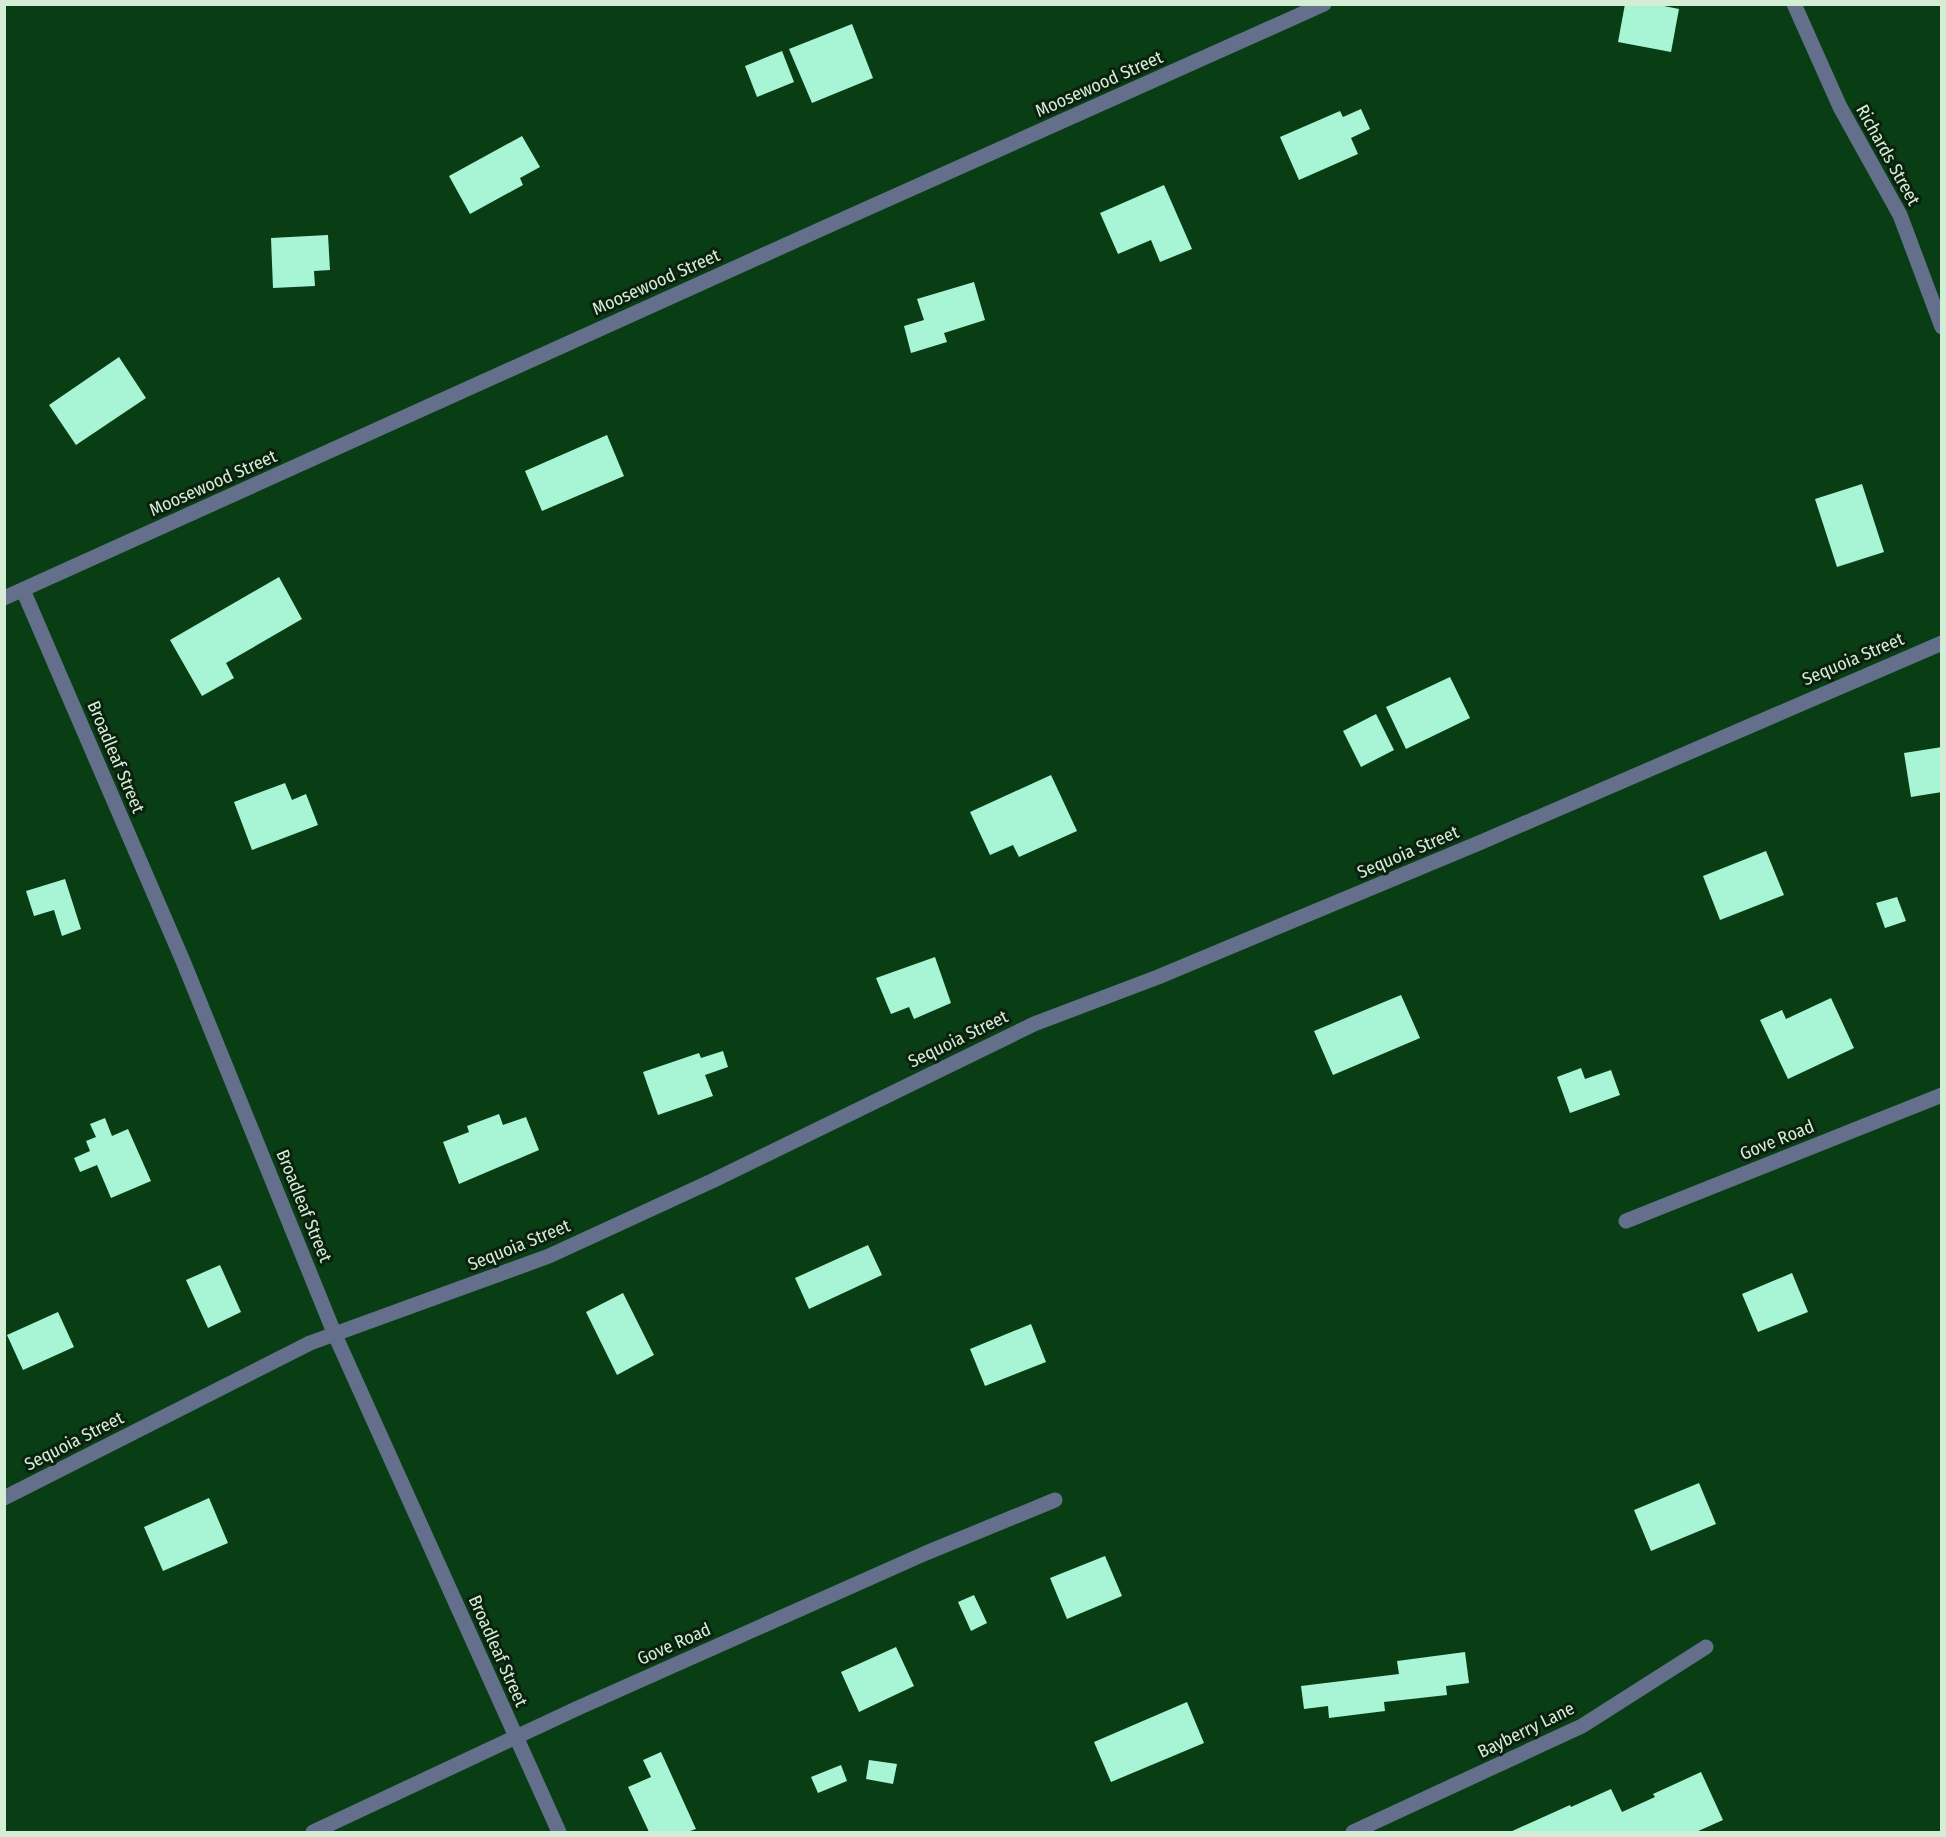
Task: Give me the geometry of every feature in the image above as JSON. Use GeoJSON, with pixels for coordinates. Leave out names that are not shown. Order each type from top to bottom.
{"type":"FeatureCollection","features":[{"type":"Feature","properties":{"kind":"street","name":"Moosewood Street"},"geometry":{"type":"LineString","coordinates":[[4,598],[1324,4]]}},
{"type":"Feature","properties":{"kind":"street","name":"Richards Street"},"geometry":{"type":"LineString","coordinates":[[1794,4],[1840,107],[1900,215],[1941,327]]}},
{"type":"Feature","properties":{"kind":"street","name":"Broadleaf Street"},"geometry":{"type":"LineString","coordinates":[[23,590],[183,961],[335,1335],[559,1833]]}},
{"type":"Feature","properties":{"kind":"street","name":"Sequoia Street"},"geometry":{"type":"LineString","coordinates":[[4,1498],[310,1343],[549,1256],[712,1181],[1034,1024],[1158,977],[1479,843],[1941,643]]}},
{"type":"Feature","properties":{"kind":"street","name":"Gove Road"},"geometry":{"type":"LineString","coordinates":[[1626,1221],[1941,1095]]}},
{"type":"Feature","properties":{"kind":"street","name":"Gove Road"},"geometry":{"type":"LineString","coordinates":[[313,1833],[516,1737],[926,1552],[1055,1500]]}},
{"type":"Feature","properties":{"kind":"street","name":"Bayberry Lane"},"geometry":{"type":"LineString","coordinates":[[1353,1833],[1582,1726],[1706,1647]]}},
{"type":"Feature","properties":{"kind":"building"},"geometry":{"type":"Polygon","coordinates":[[[1625,4],[1654,4],[1679,9],[1671,52],[1618,42],[1625,4]]]}},
{"type":"Feature","properties":{"kind":"building"},"geometry":{"type":"Polygon","coordinates":[[[852,24],[873,78],[812,103],[789,49],[852,24]]]}},
{"type":"Feature","properties":{"kind":"building"},"geometry":{"type":"Polygon","coordinates":[[[782,51],[794,82],[757,97],[745,66],[782,51]]]}},
{"type":"Feature","properties":{"kind":"building"},"geometry":{"type":"Polygon","coordinates":[[[1361,109],[1370,129],[1351,138],[1358,154],[1299,180],[1280,137],[1340,111],[1343,117],[1361,109]]]}},
{"type":"Feature","properties":{"kind":"building"},"geometry":{"type":"Polygon","coordinates":[[[522,136],[540,167],[520,178],[523,185],[470,214],[449,176],[522,136]]]}},
{"type":"Feature","properties":{"kind":"building"},"geometry":{"type":"Polygon","coordinates":[[[1164,185],[1192,249],[1160,262],[1151,240],[1118,254],[1100,213],[1164,185]]]}},
{"type":"Feature","properties":{"kind":"building"},"geometry":{"type":"Polygon","coordinates":[[[328,235],[330,270],[314,271],[315,286],[273,288],[271,238],[328,235]]]}},
{"type":"Feature","properties":{"kind":"building"},"geometry":{"type":"Polygon","coordinates":[[[974,282],[985,320],[944,333],[947,342],[911,353],[904,326],[924,320],[917,299],[974,282]]]}},
{"type":"Feature","properties":{"kind":"building"},"geometry":{"type":"Polygon","coordinates":[[[119,357],[146,398],[76,445],[49,405],[119,357]]]}},
{"type":"Feature","properties":{"kind":"building"},"geometry":{"type":"Polygon","coordinates":[[[607,435],[624,476],[542,511],[525,471],[607,435]]]}},
{"type":"Feature","properties":{"kind":"building"},"geometry":{"type":"Polygon","coordinates":[[[1862,484],[1884,552],[1837,567],[1815,499],[1862,484]]]}},
{"type":"Feature","properties":{"kind":"building"},"geometry":{"type":"Polygon","coordinates":[[[279,577],[302,619],[226,663],[234,678],[202,696],[170,640],[279,577]]]}},
{"type":"Feature","properties":{"kind":"building"},"geometry":{"type":"Polygon","coordinates":[[[1450,677],[1470,718],[1406,749],[1386,707],[1450,677]]]}},
{"type":"Feature","properties":{"kind":"building"},"geometry":{"type":"Polygon","coordinates":[[[1376,714],[1394,750],[1361,767],[1343,731],[1376,714]]]}},
{"type":"Feature","properties":{"kind":"building"},"geometry":{"type":"Polygon","coordinates":[[[1942,747],[1942,792],[1911,797],[1904,753],[1942,747]]]}},
{"type":"Feature","properties":{"kind":"building"},"geometry":{"type":"Polygon","coordinates":[[[1051,775],[1077,831],[1019,857],[1013,845],[990,855],[970,812],[1051,775]]]}},
{"type":"Feature","properties":{"kind":"building"},"geometry":{"type":"Polygon","coordinates":[[[285,783],[292,800],[306,794],[318,825],[252,850],[234,802],[285,783]]]}},
{"type":"Feature","properties":{"kind":"building"},"geometry":{"type":"Polygon","coordinates":[[[1766,851],[1784,895],[1720,920],[1703,876],[1766,851]]]}},
{"type":"Feature","properties":{"kind":"building"},"geometry":{"type":"Polygon","coordinates":[[[65,879],[81,929],[62,936],[54,910],[34,916],[26,891],[65,879]]]}},
{"type":"Feature","properties":{"kind":"building"},"geometry":{"type":"Polygon","coordinates":[[[1897,897],[1906,921],[1885,928],[1876,903],[1897,897]]]}},
{"type":"Feature","properties":{"kind":"building"},"geometry":{"type":"Polygon","coordinates":[[[935,957],[951,1003],[914,1019],[909,1007],[891,1014],[876,978],[935,957]]]}},
{"type":"Feature","properties":{"kind":"building"},"geometry":{"type":"Polygon","coordinates":[[[1401,995],[1420,1038],[1333,1075],[1314,1031],[1401,995]]]}},
{"type":"Feature","properties":{"kind":"building"},"geometry":{"type":"Polygon","coordinates":[[[1831,998],[1854,1048],[1788,1079],[1760,1020],[1782,1010],[1786,1019],[1831,998]]]}},
{"type":"Feature","properties":{"kind":"building"},"geometry":{"type":"Polygon","coordinates":[[[723,1051],[728,1067],[705,1075],[713,1096],[658,1115],[643,1072],[699,1053],[701,1058],[723,1051]]]}},
{"type":"Feature","properties":{"kind":"building"},"geometry":{"type":"Polygon","coordinates":[[[1581,1068],[1585,1079],[1611,1070],[1620,1095],[1570,1113],[1557,1077],[1581,1068]]]}},
{"type":"Feature","properties":{"kind":"building"},"geometry":{"type":"Polygon","coordinates":[[[499,1114],[503,1125],[526,1117],[539,1150],[459,1184],[443,1142],[469,1132],[467,1126],[499,1114]]]}},
{"type":"Feature","properties":{"kind":"building"},"geometry":{"type":"Polygon","coordinates":[[[105,1118],[112,1136],[128,1129],[151,1181],[111,1198],[97,1165],[80,1172],[74,1158],[90,1151],[86,1141],[96,1137],[90,1124],[105,1118]]]}},
{"type":"Feature","properties":{"kind":"building"},"geometry":{"type":"Polygon","coordinates":[[[868,1245],[882,1275],[809,1309],[795,1278],[868,1245]]]}},
{"type":"Feature","properties":{"kind":"building"},"geometry":{"type":"Polygon","coordinates":[[[220,1265],[241,1312],[208,1328],[186,1280],[220,1265]]]}},
{"type":"Feature","properties":{"kind":"building"},"geometry":{"type":"Polygon","coordinates":[[[1792,1273],[1808,1312],[1758,1332],[1742,1294],[1792,1273]]]}},
{"type":"Feature","properties":{"kind":"building"},"geometry":{"type":"Polygon","coordinates":[[[623,1293],[654,1355],[617,1375],[586,1312],[623,1293]]]}},
{"type":"Feature","properties":{"kind":"building"},"geometry":{"type":"Polygon","coordinates":[[[58,1312],[74,1347],[23,1370],[7,1335],[58,1312]]]}},
{"type":"Feature","properties":{"kind":"building"},"geometry":{"type":"Polygon","coordinates":[[[1031,1324],[1046,1362],[985,1386],[970,1349],[1031,1324]]]}},
{"type":"Feature","properties":{"kind":"building"},"geometry":{"type":"Polygon","coordinates":[[[1699,1483],[1716,1524],[1651,1551],[1634,1510],[1699,1483]]]}},
{"type":"Feature","properties":{"kind":"building"},"geometry":{"type":"Polygon","coordinates":[[[209,1498],[228,1543],[163,1571],[144,1527],[209,1498]]]}},
{"type":"Feature","properties":{"kind":"building"},"geometry":{"type":"Polygon","coordinates":[[[1105,1556],[1122,1596],[1067,1619],[1050,1578],[1105,1556]]]}},
{"type":"Feature","properties":{"kind":"building"},"geometry":{"type":"Polygon","coordinates":[[[974,1595],[987,1623],[971,1631],[958,1602],[974,1595]]]}},
{"type":"Feature","properties":{"kind":"building"},"geometry":{"type":"Polygon","coordinates":[[[896,1647],[914,1686],[859,1712],[841,1672],[896,1647]]]}},
{"type":"Feature","properties":{"kind":"building"},"geometry":{"type":"Polygon","coordinates":[[[1465,1652],[1469,1683],[1446,1686],[1447,1695],[1384,1702],[1385,1711],[1329,1718],[1328,1706],[1304,1709],[1301,1686],[1399,1674],[1397,1661],[1465,1652]]]}},
{"type":"Feature","properties":{"kind":"building"},"geometry":{"type":"Polygon","coordinates":[[[1187,1702],[1204,1743],[1111,1782],[1094,1742],[1187,1702]]]}},
{"type":"Feature","properties":{"kind":"building"},"geometry":{"type":"Polygon","coordinates":[[[661,1752],[696,1829],[687,1832],[649,1832],[628,1787],[651,1777],[643,1760],[661,1752]]]}},
{"type":"Feature","properties":{"kind":"building"},"geometry":{"type":"Polygon","coordinates":[[[869,1760],[897,1764],[893,1784],[866,1779],[869,1760]]]}},
{"type":"Feature","properties":{"kind":"building"},"geometry":{"type":"Polygon","coordinates":[[[841,1765],[847,1781],[818,1793],[811,1777],[841,1765]]]}},
{"type":"Feature","properties":{"kind":"building"},"geometry":{"type":"Polygon","coordinates":[[[1701,1772],[1723,1820],[1696,1832],[1510,1832],[1611,1789],[1622,1812],[1655,1797],[1653,1794],[1701,1772]]]}}]}
